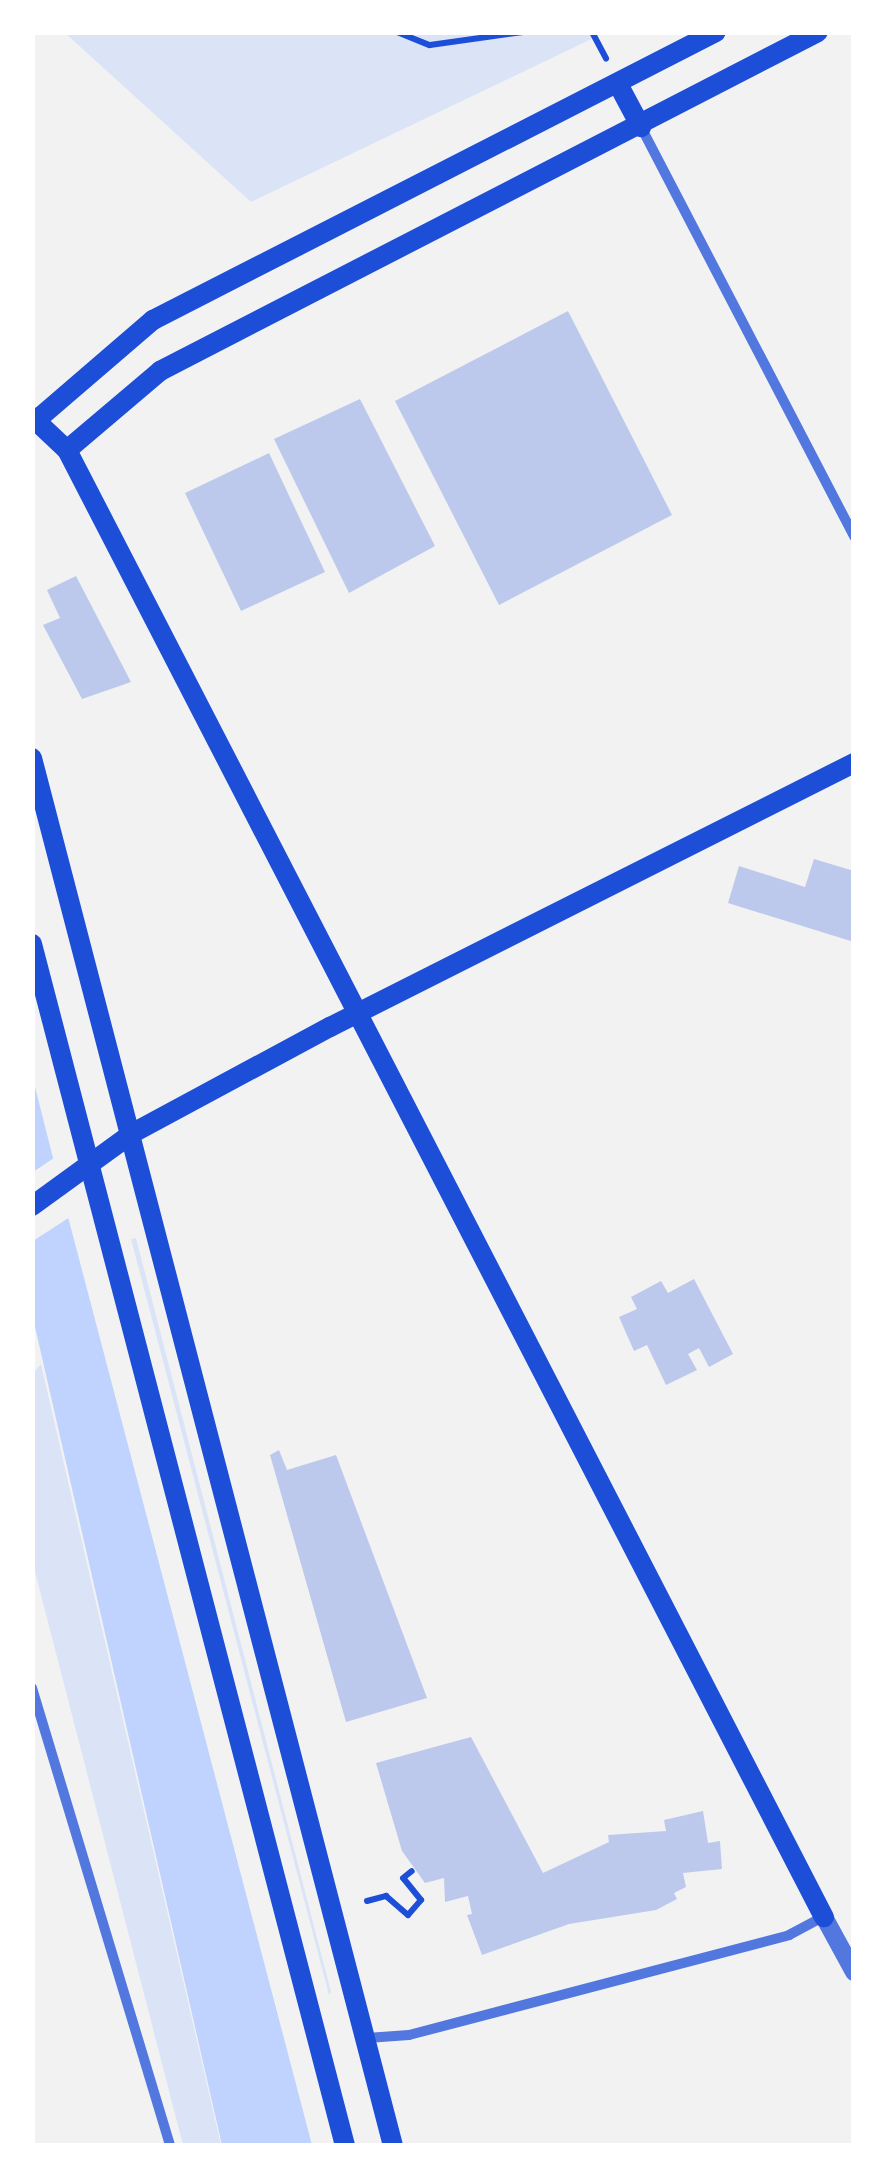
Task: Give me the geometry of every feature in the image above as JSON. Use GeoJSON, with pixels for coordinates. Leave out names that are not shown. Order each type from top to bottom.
{"type":"FeatureCollection","features":[{"type":"Feature","properties":{"kind":"main road"},"geometry":{"type":"LineString","coordinates":[[716,32],[153,320],[35,420],[67,450],[824,1917]]}},
{"type":"Feature","properties":{"kind":"main road"},"geometry":{"type":"LineString","coordinates":[[67,450],[160,370],[641,127],[818,32]]}},
{"type":"Feature","properties":{"kind":"main road"},"geometry":{"type":"LineString","coordinates":[[618,84],[641,127]]}},
{"type":"Feature","properties":{"kind":"main road"},"geometry":{"type":"LineString","coordinates":[[32,758],[393,2146]]}},
{"type":"Feature","properties":{"kind":"main road"},"geometry":{"type":"LineString","coordinates":[[32,1206],[62,1188],[131,1134],[356,1014],[854,763]]}},
{"type":"Feature","properties":{"kind":"main road"},"geometry":{"type":"LineString","coordinates":[[32,944],[345,2146]]}},
{"type":"Feature","properties":{"kind":"street"},"geometry":{"type":"LineString","coordinates":[[641,127],[854,537]]}},
{"type":"Feature","properties":{"kind":"street"},"geometry":{"type":"LineString","coordinates":[[32,1688],[170,2146]]}},
{"type":"Feature","properties":{"kind":"street"},"geometry":{"type":"LineString","coordinates":[[367,2038],[409,2035],[789,1935],[824,1917],[854,1972]]}},
{"type":"Feature","properties":{"kind":"path"},"geometry":{"type":"LineString","coordinates":[[396,32],[430,45],[522,32]]}},
{"type":"Feature","properties":{"kind":"path"},"geometry":{"type":"LineString","coordinates":[[367,1901],[386,1896],[408,1915],[421,1900],[402,1878],[412,1871]]}},
{"type":"Feature","properties":{"kind":"shaded area"},"geometry":{"type":"Polygon","coordinates":[[[65,33],[604,33],[251,202],[65,33]]]}},
{"type":"Feature","properties":{"kind":"shaded area"},"geometry":{"type":"Polygon","coordinates":[[[136,1238],[331,1992],[329,1995],[131,1239],[136,1238]]]}},
{"type":"Feature","properties":{"kind":"shaded area"},"geometry":{"type":"Polygon","coordinates":[[[41,1364],[221,2145],[183,2145],[34,1568],[32,1374],[41,1364]]]}},
{"type":"Feature","properties":{"kind":"water"},"geometry":{"type":"Polygon","coordinates":[[[32,1075],[312,2145],[222,2145],[33,1318],[32,1075]]]}},
{"type":"Feature","properties":{"kind":"pier"},"geometry":{"type":"Polygon","coordinates":[[[54,1158],[70,1217],[33,1241],[33,1172],[54,1158]]]}},
{"type":"Feature","properties":{"kind":"building"},"geometry":{"type":"Polygon","coordinates":[[[568,311],[672,515],[499,605],[395,401],[568,311]]]}},
{"type":"Feature","properties":{"kind":"building"},"geometry":{"type":"Polygon","coordinates":[[[360,399],[435,546],[349,593],[274,439],[360,399]]]}},
{"type":"Feature","properties":{"kind":"building"},"geometry":{"type":"Polygon","coordinates":[[[269,453],[325,572],[241,611],[185,493],[269,453]]]}},
{"type":"Feature","properties":{"kind":"building"},"geometry":{"type":"Polygon","coordinates":[[[76,576],[131,682],[82,699],[43,625],[60,618],[47,590],[76,576]]]}},
{"type":"Feature","properties":{"kind":"building"},"geometry":{"type":"Polygon","coordinates":[[[814,859],[854,871],[854,942],[728,903],[739,866],[805,887],[814,859]]]}},
{"type":"Feature","properties":{"kind":"building"},"geometry":{"type":"Polygon","coordinates":[[[694,1279],[733,1354],[709,1367],[699,1348],[688,1354],[697,1370],[666,1385],[647,1345],[634,1351],[619,1317],[637,1309],[631,1297],[661,1281],[668,1293],[694,1279]]]}},
{"type":"Feature","properties":{"kind":"building"},"geometry":{"type":"Polygon","coordinates":[[[279,1450],[287,1470],[336,1455],[427,1698],[346,1722],[270,1455],[279,1450]]]}},
{"type":"Feature","properties":{"kind":"building"},"geometry":{"type":"Polygon","coordinates":[[[471,1737],[543,1873],[609,1842],[608,1835],[666,1831],[664,1820],[703,1811],[708,1843],[720,1841],[722,1869],[683,1873],[686,1887],[674,1893],[677,1899],[656,1910],[569,1924],[482,1955],[467,1915],[472,1914],[468,1896],[445,1902],[444,1878],[425,1883],[402,1851],[376,1763],[471,1737]]]}}]}
